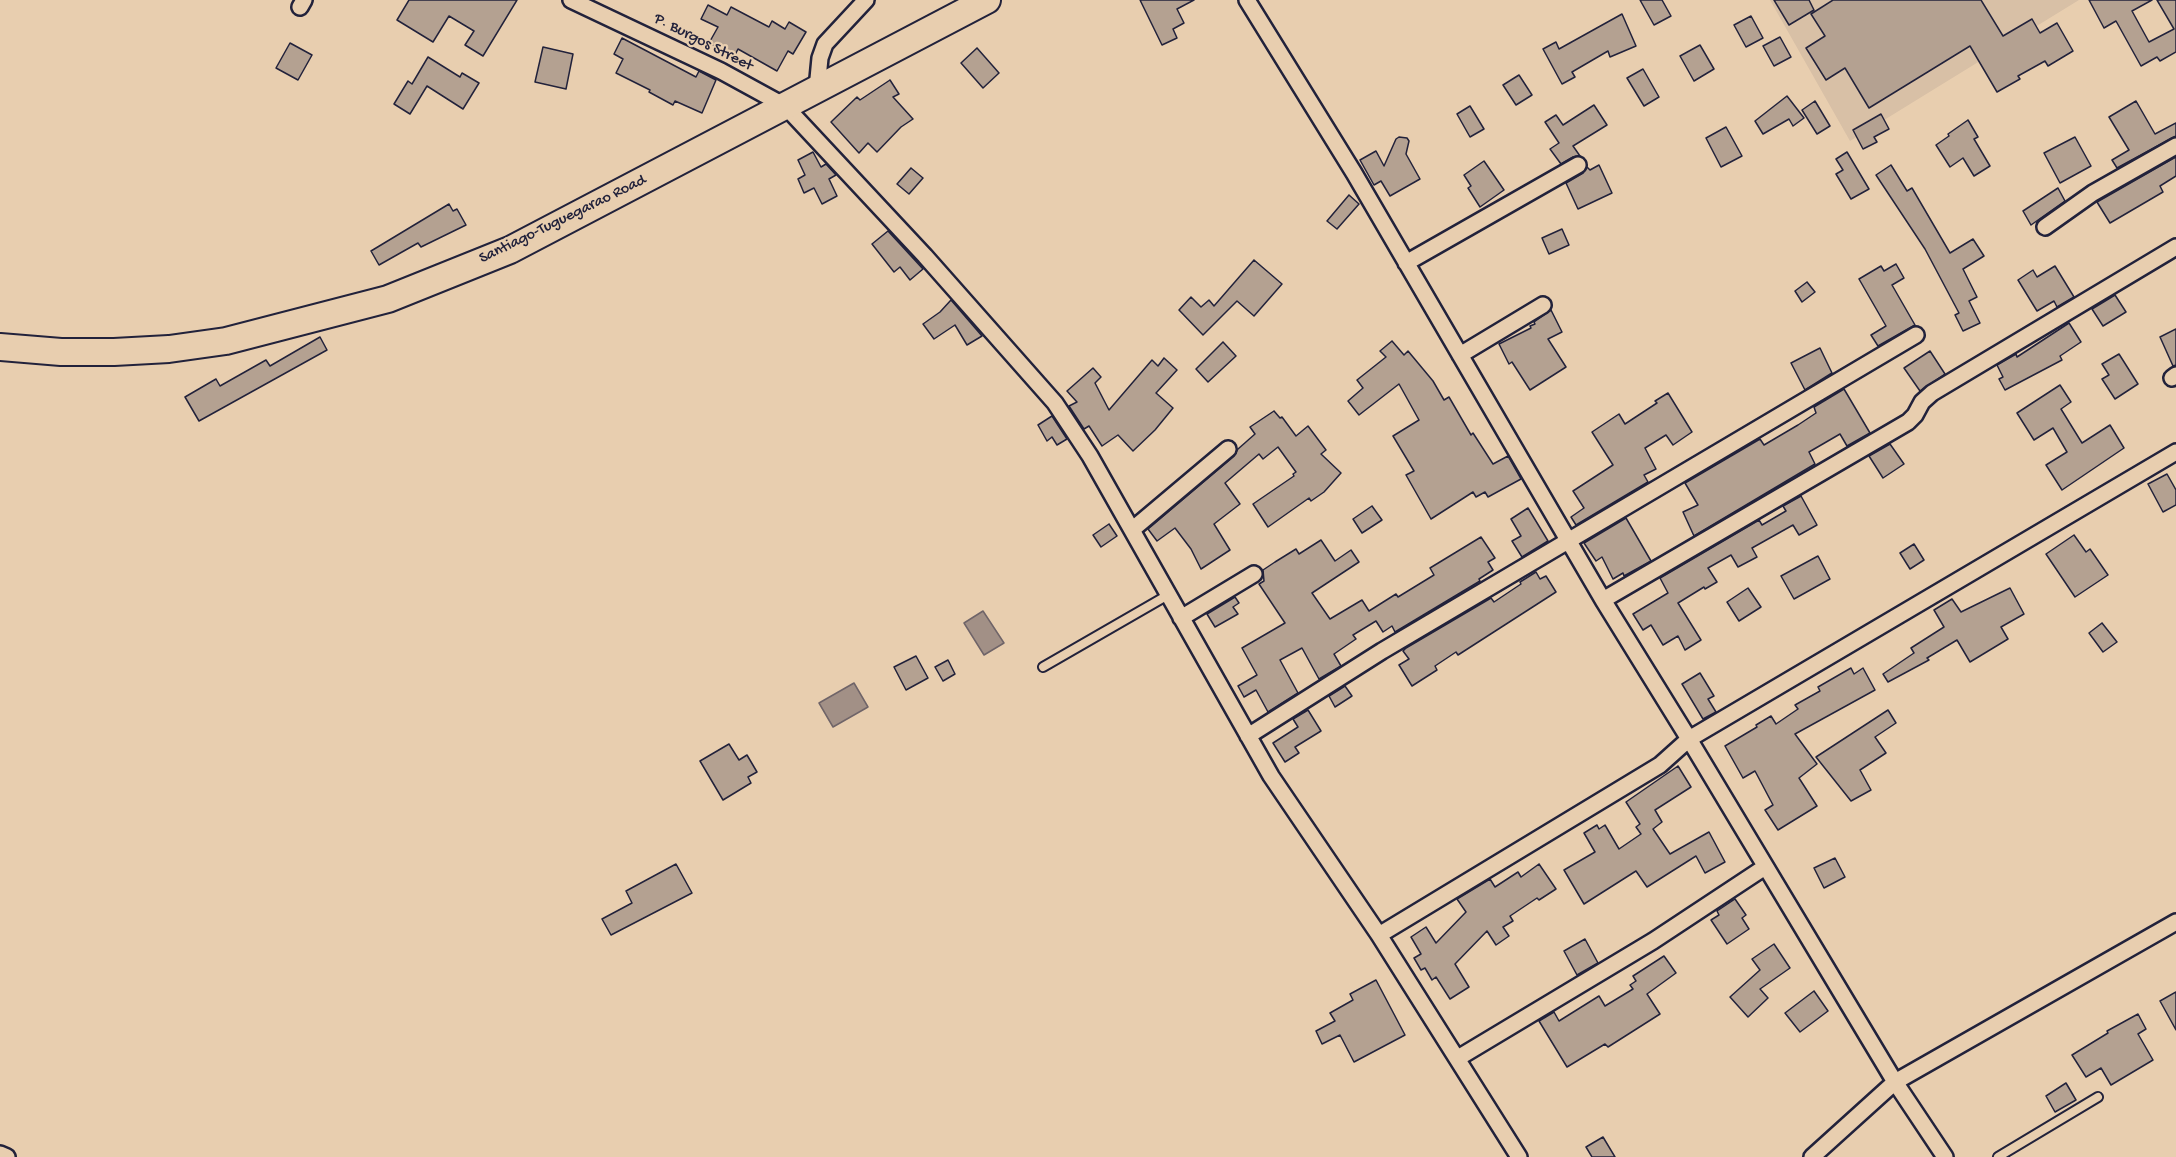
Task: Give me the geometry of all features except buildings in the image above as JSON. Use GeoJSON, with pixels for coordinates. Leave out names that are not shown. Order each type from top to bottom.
{"type":"FeatureCollection","features":[{"type":"Feature","properties":{"kind":"highway","name":"Santiago-Tuguegarao Road"},"geometry":{"type":"LineString","coordinates":[[0,347],[61,352],[169,349],[226,341],[388,299],[510,250],[987,0]]}},
{"type":"Feature","properties":{"kind":"street","name":"P. Burgos Street"},"geometry":{"type":"LineString","coordinates":[[571,0],[721,71],[785,106],[925,256],[1055,403],[1090,456],[1133,529],[1271,776],[1379,935],[1519,1157]]}},
{"type":"Feature","properties":{"kind":"street"},"geometry":{"type":"LineString","coordinates":[[817,89],[820,58],[825,44],[866,0]]}},
{"type":"Feature","properties":{"kind":"street"},"geometry":{"type":"LineString","coordinates":[[1247,0],[1406,263],[1603,600],[1895,1082],[1945,1157]]}},
{"type":"Feature","properties":{"kind":"street"},"geometry":{"type":"LineString","coordinates":[[2045,227],[2093,193],[2176,146]]}},
{"type":"Feature","properties":{"kind":"street"},"geometry":{"type":"LineString","coordinates":[[1406,263],[1578,165]]}},
{"type":"Feature","properties":{"kind":"street"},"geometry":{"type":"LineString","coordinates":[[1603,600],[1908,422],[1922,402],[1932,393],[2176,247]]}},
{"type":"Feature","properties":{"kind":"street"},"geometry":{"type":"LineString","coordinates":[[1460,355],[1544,305]]}},
{"type":"Feature","properties":{"kind":"street"},"geometry":{"type":"LineString","coordinates":[[1248,736],[1382,651],[1916,335]]}},
{"type":"Feature","properties":{"kind":"street"},"geometry":{"type":"LineString","coordinates":[[1133,529],[1228,449]]}},
{"type":"Feature","properties":{"kind":"street"},"geometry":{"type":"LineString","coordinates":[[1379,935],[1660,765],[1689,739],[2176,452]]}},
{"type":"Feature","properties":{"kind":"street"},"geometry":{"type":"LineString","coordinates":[[1181,618],[1254,574]]}},
{"type":"Feature","properties":{"kind":"street"},"geometry":{"type":"LineString","coordinates":[[1458,1058],[1653,941],[1765,867]]}},
{"type":"Feature","properties":{"kind":"street"},"geometry":{"type":"LineString","coordinates":[[1812,1157],[1895,1082],[2176,922]]}},
{"type":"Feature","properties":{"kind":"street"},"geometry":{"type":"LineString","coordinates":[[0,1155],[7,1157]]}},
{"type":"Feature","properties":{"kind":"lane"},"geometry":{"type":"LineString","coordinates":[[1043,667],[1168,595]]}},
{"type":"Feature","properties":{"kind":"lane"},"geometry":{"type":"LineString","coordinates":[[1998,1157],[2098,1097]]}},
{"type":"Feature","properties":{"kind":"shaded area"},"geometry":{"type":"Polygon","coordinates":[[[1770,0],[2079,0],[1850,141],[1770,0]]]}},
{"type":"Feature","properties":{"kind":"shaded area"},"geometry":{"type":"Polygon","coordinates":[[[983,611],[1004,643],[984,655],[964,623],[983,611]]]}},
{"type":"Feature","properties":{"kind":"shaded area"},"geometry":{"type":"Polygon","coordinates":[[[854,683],[868,707],[833,727],[819,703],[854,683]]]}}]}
